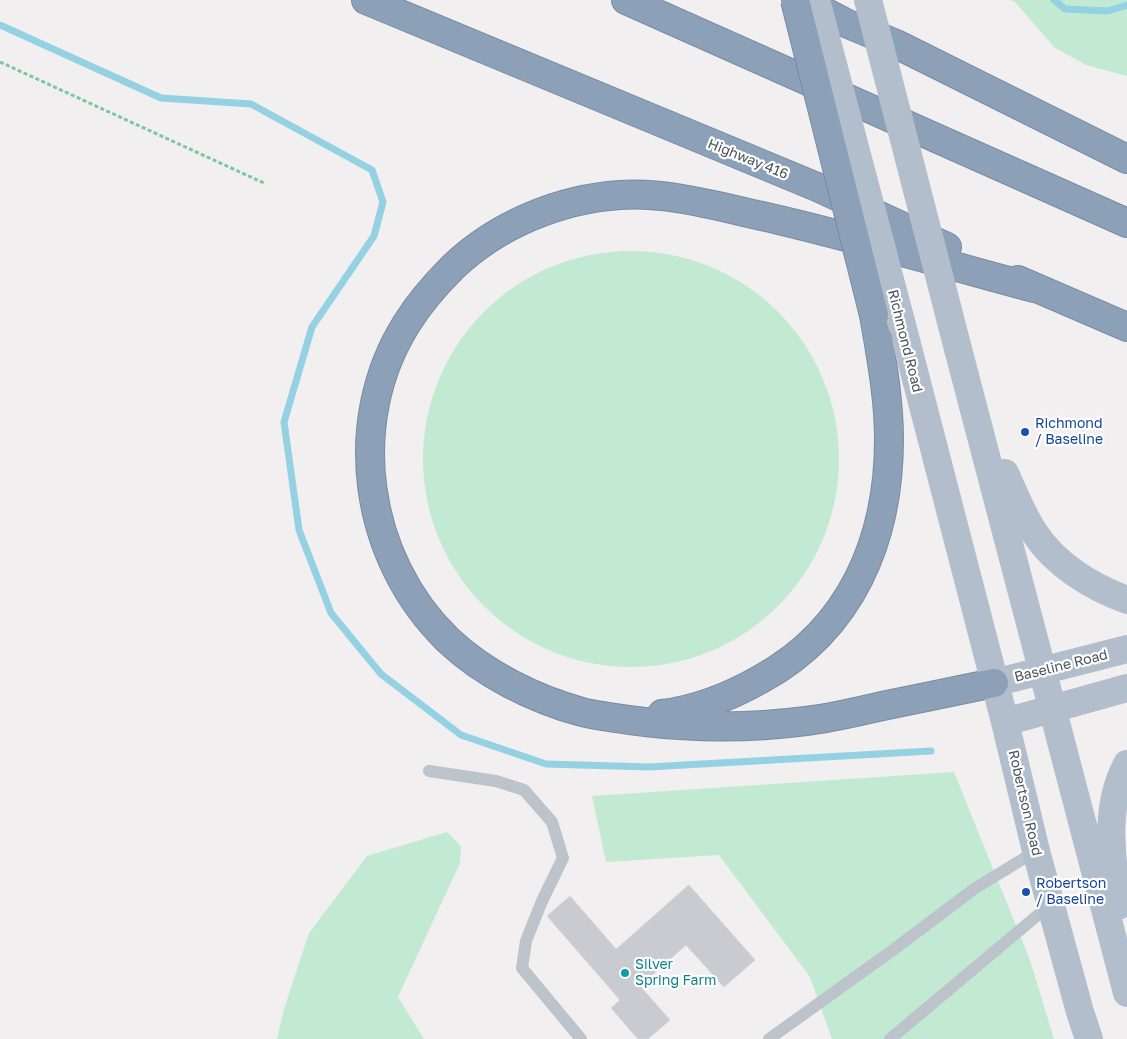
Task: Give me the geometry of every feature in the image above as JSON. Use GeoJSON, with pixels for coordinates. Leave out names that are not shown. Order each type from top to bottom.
{"type":"FeatureCollection","features":[{"type":"Feature","properties":{"kind":"highway","name":"Highway 416"},"geometry":{"type":"LineString","coordinates":[[366,0],[817,187],[1034,288],[1127,327]]}},
{"type":"Feature","properties":{"kind":"highway"},"geometry":{"type":"LineString","coordinates":[[626,0],[1127,223]]}},
{"type":"Feature","properties":{"kind":"highway"},"geometry":{"type":"LineString","coordinates":[[618,719],[696,708],[749,686],[794,658],[817,638],[838,614],[869,560],[879,529],[885,498],[889,439],[887,403],[874,315],[795,0]]}},
{"type":"Feature","properties":{"kind":"highway"},"geometry":{"type":"LineString","coordinates":[[801,0],[848,24],[896,44],[1127,159]]}},
{"type":"Feature","properties":{"kind":"highway"},"geometry":{"type":"LineString","coordinates":[[994,683],[851,714],[806,721],[749,726],[709,727],[618,719],[582,712],[556,703],[498,677],[471,660],[448,640],[429,619],[411,594],[397,570],[384,540],[376,512],[371,474],[370,443],[374,408],[391,354],[405,325],[422,301],[465,256],[486,240],[536,214],[561,206],[620,195],[656,196],[703,203],[793,224],[1034,288]]}},
{"type":"Feature","properties":{"kind":"main road","name":"Richmond Road"},"geometry":{"type":"LineString","coordinates":[[816,0],[994,683]]}},
{"type":"Feature","properties":{"kind":"main road"},"geometry":{"type":"LineString","coordinates":[[868,0],[1127,993]]}},
{"type":"Feature","properties":{"kind":"main road"},"geometry":{"type":"LineString","coordinates":[[968,388],[1014,493],[1035,534],[1050,552],[1068,568],[1109,594],[1127,600]]}},
{"type":"Feature","properties":{"kind":"main road","name":"Baseline Road"},"geometry":{"type":"LineString","coordinates":[[994,683],[1127,649]]}},
{"type":"Feature","properties":{"kind":"main road","name":"Robertson Road"},"geometry":{"type":"LineString","coordinates":[[994,683],[1006,722],[1036,851],[1089,1039]]}},
{"type":"Feature","properties":{"kind":"main road"},"geometry":{"type":"LineString","coordinates":[[1006,722],[1127,688]]}},
{"type":"Feature","properties":{"kind":"main road"},"geometry":{"type":"LineString","coordinates":[[1127,764],[1115,790],[1110,828],[1127,972]]}},
{"type":"Feature","properties":{"kind":"lane"},"geometry":{"type":"LineString","coordinates":[[429,771],[496,781],[524,790],[552,822],[563,858],[526,940],[522,968],[581,1039]]}},
{"type":"Feature","properties":{"kind":"lane"},"geometry":{"type":"LineString","coordinates":[[768,1039],[893,950],[974,889],[1036,851]]}},
{"type":"Feature","properties":{"kind":"lane"},"geometry":{"type":"LineString","coordinates":[[890,1039],[1051,904]]}},
{"type":"Feature","properties":{"kind":"path"},"geometry":{"type":"LineString","coordinates":[[0,62],[266,184]]}},
{"type":"Feature","properties":{"kind":"green space"},"geometry":{"type":"Polygon","coordinates":[[[1010,0],[1127,0],[1127,76],[1086,65],[1055,48],[1015,2],[1010,0]]]}},
{"type":"Feature","properties":{"kind":"green space"},"geometry":{"type":"Polygon","coordinates":[[[631,251],[672,255],[711,267],[747,286],[778,312],[804,343],[823,379],[835,418],[839,459],[835,500],[823,539],[804,575],[778,606],[747,632],[711,651],[672,663],[631,667],[590,663],[551,651],[515,632],[484,606],[458,575],[439,539],[427,500],[423,459],[427,418],[439,379],[458,343],[484,312],[515,286],[551,267],[590,255],[631,251]]]}},
{"type":"Feature","properties":{"kind":"green space"},"geometry":{"type":"Polygon","coordinates":[[[954,772],[1030,960],[1054,1039],[832,1039],[810,977],[719,855],[606,862],[592,796],[954,772]]]}},
{"type":"Feature","properties":{"kind":"green space"},"geometry":{"type":"Polygon","coordinates":[[[447,832],[461,846],[460,863],[398,997],[424,1039],[277,1039],[284,1009],[309,933],[367,856],[447,832]]]}},
{"type":"Feature","properties":{"kind":"building","name":"Silver Spring Farm"},"geometry":{"type":"Polygon","coordinates":[[[689,885],[755,960],[724,987],[686,945],[640,986],[670,1020],[648,1039],[638,1039],[611,1008],[620,1000],[547,916],[570,896],[616,949],[689,885]]]}},
{"type":"Feature","properties":{"kind":"waterway"},"geometry":{"type":"LineString","coordinates":[[1054,0],[1065,9],[1108,11],[1127,5]]}},
{"type":"Feature","properties":{"kind":"waterway"},"geometry":{"type":"LineString","coordinates":[[0,25],[161,98],[251,104],[372,170],[383,202],[374,236],[312,327],[284,422],[299,530],[331,613],[381,674],[461,735],[546,764],[649,767],[931,751]]}},
{"type":"Feature","properties":{"kind":"place","name":"Richmond / Baseline"},"geometry":{"type":"Point","coordinates":[1025,432]}},
{"type":"Feature","properties":{"kind":"place","name":"Robertson / Baseline"},"geometry":{"type":"Point","coordinates":[1026,892]}},
{"type":"Feature","properties":{"kind":"place","name":"Silver Spring Farm"},"geometry":{"type":"Point","coordinates":[625,973]}}]}
